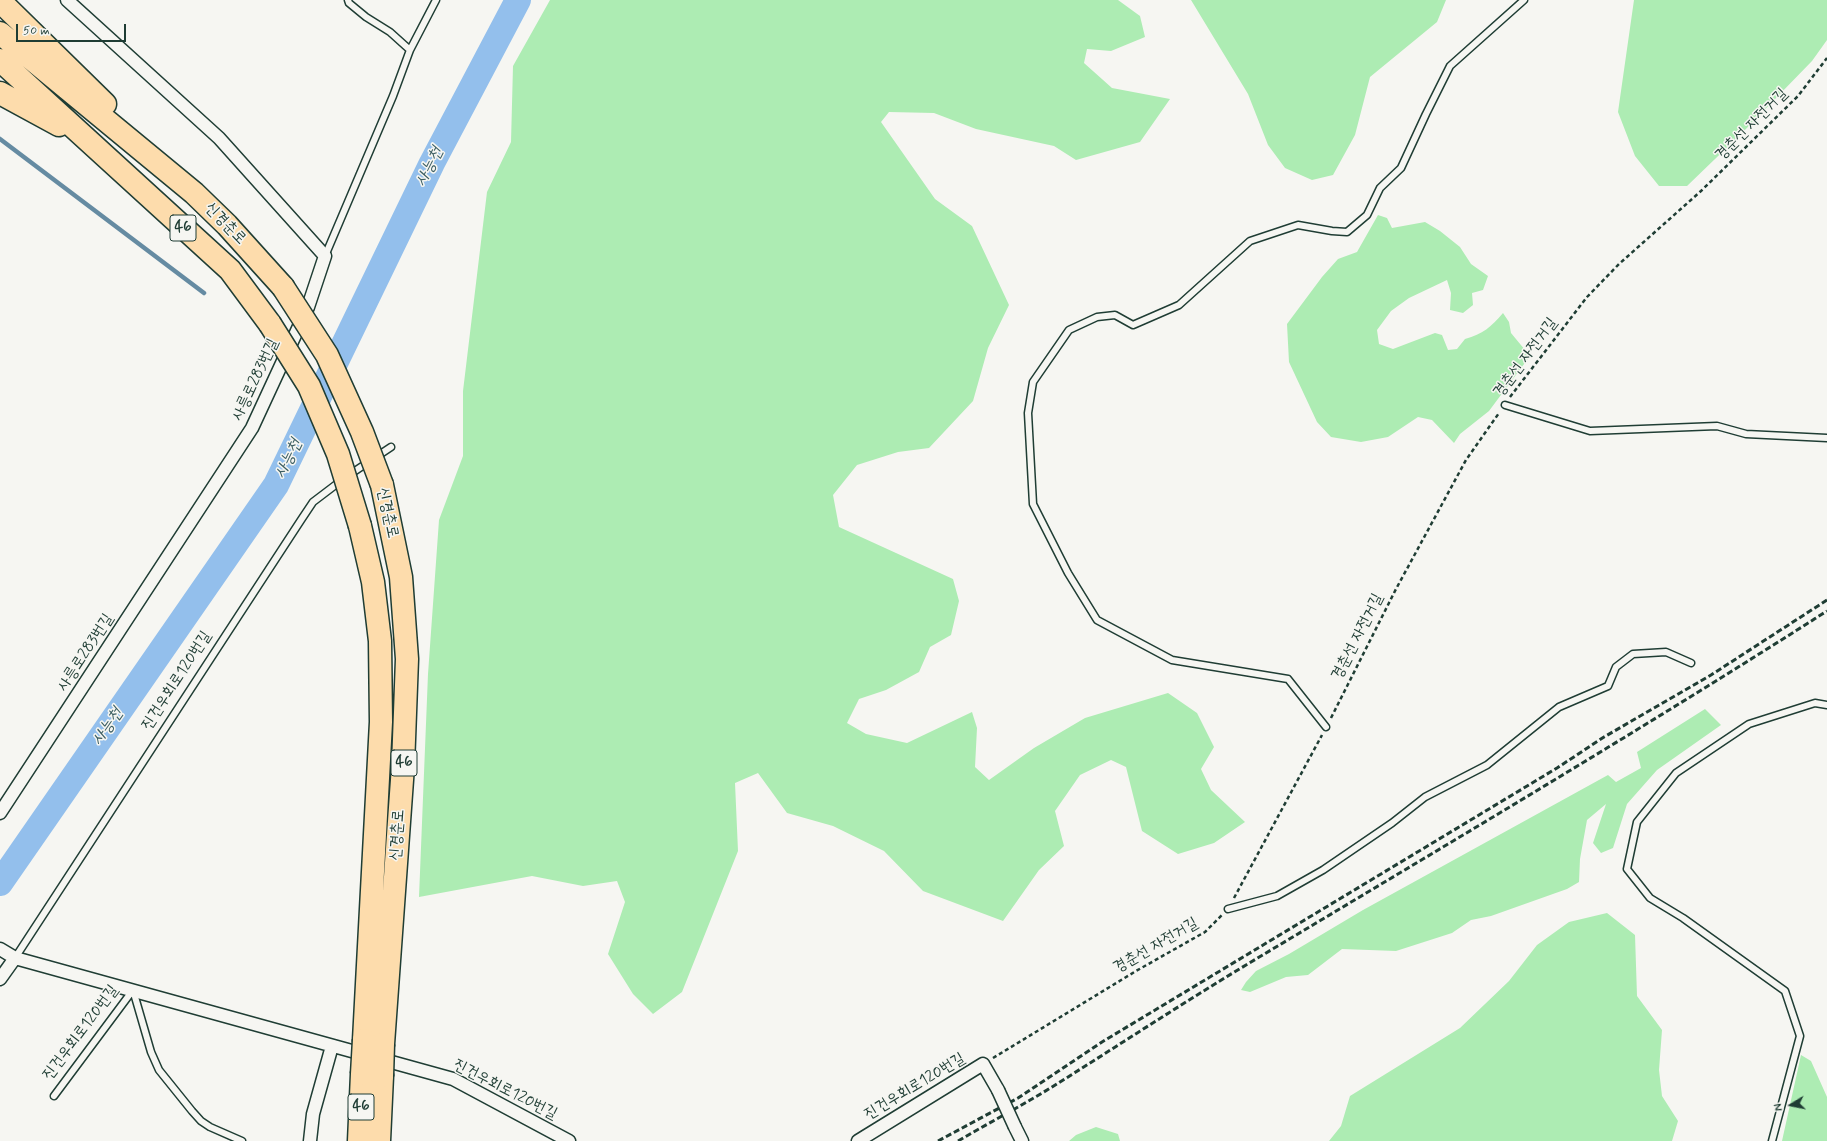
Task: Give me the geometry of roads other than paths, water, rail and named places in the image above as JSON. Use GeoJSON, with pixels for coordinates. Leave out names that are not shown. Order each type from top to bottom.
{"type":"FeatureCollection","features":[{"type":"Feature","properties":{"kind":"highway"},"geometry":{"type":"LineString","coordinates":[[0,1],[116,114],[143,152]]}},
{"type":"Feature","properties":{"kind":"highway","name":"신경춘로"},"geometry":{"type":"LineString","coordinates":[[0,33],[194,193],[226,225],[283,287],[327,354],[362,432],[382,485],[400,577],[407,659],[404,766],[374,1042]]}},
{"type":"Feature","properties":{"kind":"highway","name":"신경춘로"},"geometry":{"type":"LineString","coordinates":[[0,60],[230,270],[270,324],[309,386],[338,454],[360,526],[373,582],[380,640],[381,722],[374,1042],[372,1075],[360,1141]]}},
{"type":"Feature","properties":{"kind":"highway"},"geometry":{"type":"LineString","coordinates":[[0,93],[87,140]]}},
{"type":"Feature","properties":{"kind":"highway","name":"신경춘로"},"geometry":{"type":"LineString","coordinates":[[372,1075],[379,1141]]}},
{"type":"Feature","properties":{"kind":"street"},"geometry":{"type":"LineString","coordinates":[[67,0],[219,138],[325,256]]}},
{"type":"Feature","properties":{"kind":"street","name":"사릉로283번길"},"geometry":{"type":"LineString","coordinates":[[0,813],[252,428],[308,307],[325,256]]}},
{"type":"Feature","properties":{"kind":"street"},"geometry":{"type":"LineString","coordinates":[[0,949],[15,958]]}},
{"type":"Feature","properties":{"kind":"street","name":"진건우회로120번길"},"geometry":{"type":"LineString","coordinates":[[0,979],[15,958],[453,1079],[569,1141]]}},
{"type":"Feature","properties":{"kind":"street"},"geometry":{"type":"LineString","coordinates":[[310,1141],[313,1114],[332,1046]]}},
{"type":"Feature","properties":{"kind":"street","name":"진건우회로120번길"},"geometry":{"type":"LineString","coordinates":[[858,1141],[983,1064],[998,1090],[1022,1141]]}},
{"type":"Feature","properties":{"kind":"lane"},"geometry":{"type":"LineString","coordinates":[[348,0],[349,3],[366,17],[390,32],[410,50]]}},
{"type":"Feature","properties":{"kind":"lane"},"geometry":{"type":"LineString","coordinates":[[325,256],[393,96],[410,50],[436,0]]}},
{"type":"Feature","properties":{"kind":"lane"},"geometry":{"type":"LineString","coordinates":[[1326,727],[1288,679],[1172,660],[1097,620],[1068,573],[1034,504],[1028,412],[1033,382],[1069,330],[1097,317],[1115,315],[1133,325],[1179,305],[1250,241],[1298,225],[1332,232],[1347,232],[1367,215],[1380,188],[1401,168],[1450,66],[1524,0]]}},
{"type":"Feature","properties":{"kind":"lane"},"geometry":{"type":"LineString","coordinates":[[1505,405],[1590,431],[1717,426],[1746,434],[1827,438]]}},
{"type":"Feature","properties":{"kind":"lane","name":"진건우회로120번길"},"geometry":{"type":"LineString","coordinates":[[15,958],[313,502],[327,490],[391,447]]}},
{"type":"Feature","properties":{"kind":"lane"},"geometry":{"type":"LineString","coordinates":[[1228,909],[1277,896],[1323,870],[1392,823],[1425,797],[1487,765],[1559,707],[1608,686],[1616,667],[1633,654],[1666,652],[1691,663]]}},
{"type":"Feature","properties":{"kind":"lane"},"geometry":{"type":"LineString","coordinates":[[1772,1141],[1800,1036],[1784,991],[1683,918],[1650,898],[1627,869],[1638,822],[1676,773],[1749,724],[1815,703],[1827,705]]}},
{"type":"Feature","properties":{"kind":"lane","name":"진건우회로120번길"},"geometry":{"type":"LineString","coordinates":[[54,1096],[133,990]]}},
{"type":"Feature","properties":{"kind":"lane","name":"진건우회로120번길"},"geometry":{"type":"LineString","coordinates":[[133,990],[151,1052],[159,1070],[201,1120],[210,1127],[242,1141]]}},
{"type":"Feature","properties":{"kind":"waterway","name":"사능천"},"geometry":{"type":"LineString","coordinates":[[0,883],[276,485],[432,163],[518,0]]}},
{"type":"Feature","properties":{"kind":"waterway"},"geometry":{"type":"LineString","coordinates":[[0,139],[204,293]]}},
{"type":"Feature","properties":{"kind":"railway"},"geometry":{"type":"LineString","coordinates":[[938,1141],[1018,1098],[1102,1042],[1557,768],[1604,737],[1711,675],[1827,600]]}},
{"type":"Feature","properties":{"kind":"railway"},"geometry":{"type":"LineString","coordinates":[[958,1141],[1048,1090],[1222,979],[1611,746],[1827,611]]}}]}
